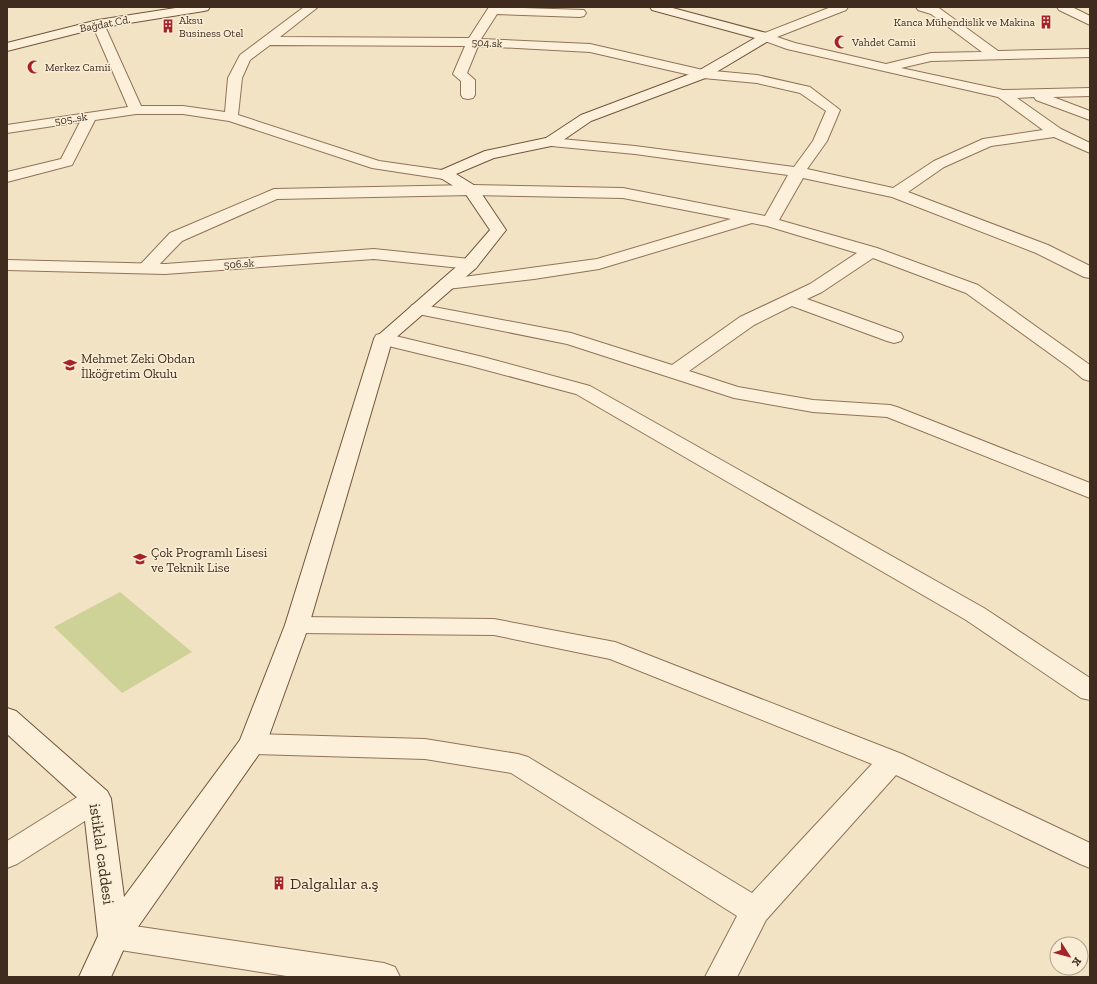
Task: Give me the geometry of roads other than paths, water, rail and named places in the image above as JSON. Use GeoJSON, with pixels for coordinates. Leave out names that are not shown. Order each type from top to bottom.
{"type":"FeatureCollection","features":[{"type":"Feature","properties":{"kind":"street","name":"Bağdat Cd."},"geometry":{"type":"LineString","coordinates":[[7,47],[98,24],[204,7]]}},
{"type":"Feature","properties":{"kind":"street"},"geometry":{"type":"LineString","coordinates":[[231,117],[235,78],[245,58],[312,7]]}},
{"type":"Feature","properties":{"kind":"street"},"geometry":{"type":"LineString","coordinates":[[656,7],[766,37],[791,46],[1003,94],[1090,92]]}},
{"type":"Feature","properties":{"kind":"street"},"geometry":{"type":"LineString","coordinates":[[551,142],[586,118],[703,74],[766,37],[842,7]]}},
{"type":"Feature","properties":{"kind":"street"},"geometry":{"type":"LineString","coordinates":[[922,7],[935,11],[996,56]]}},
{"type":"Feature","properties":{"kind":"street"},"geometry":{"type":"LineString","coordinates":[[1063,7],[1090,21]]}},
{"type":"Feature","properties":{"kind":"street"},"geometry":{"type":"LineString","coordinates":[[468,95],[468,80],[460,74],[473,42],[494,8],[582,10],[573,27]]}},
{"type":"Feature","properties":{"kind":"street"},"geometry":{"type":"LineString","coordinates":[[98,24],[136,110]]}},
{"type":"Feature","properties":{"kind":"street"},"geometry":{"type":"LineString","coordinates":[[582,38],[590,48]]}},
{"type":"Feature","properties":{"kind":"street","name":"504.sk"},"geometry":{"type":"LineString","coordinates":[[269,41],[473,42],[590,48],[703,74],[757,79],[805,90],[833,110],[820,141],[798,172]]}},
{"type":"Feature","properties":{"kind":"street"},"geometry":{"type":"LineString","coordinates":[[884,68],[931,57],[1090,53]]}},
{"type":"Feature","properties":{"kind":"street"},"geometry":{"type":"LineString","coordinates":[[1003,94],[1056,132],[1090,149]]}},
{"type":"Feature","properties":{"kind":"street"},"geometry":{"type":"LineString","coordinates":[[1032,94],[1090,116]]}},
{"type":"Feature","properties":{"kind":"street","name":"505..sk"},"geometry":{"type":"LineString","coordinates":[[7,129],[136,110],[183,110],[231,117],[377,165],[444,174]]}},
{"type":"Feature","properties":{"kind":"street"},"geometry":{"type":"LineString","coordinates":[[7,177],[67,162],[90,117]]}},
{"type":"Feature","properties":{"kind":"street"},"geometry":{"type":"LineString","coordinates":[[896,193],[939,164],[988,142],[1056,132]]}},
{"type":"Feature","properties":{"kind":"street"},"geometry":{"type":"LineString","coordinates":[[444,174],[490,154],[551,142],[635,150],[798,172],[896,193],[1042,250],[1090,273]]}},
{"type":"Feature","properties":{"kind":"street"},"geometry":{"type":"LineString","coordinates":[[770,222],[798,172]]}},
{"type":"Feature","properties":{"kind":"street"},"geometry":{"type":"LineString","coordinates":[[95,977],[114,936],[252,744],[298,626],[383,339],[470,264],[498,230],[471,190],[444,174]]}},
{"type":"Feature","properties":{"kind":"street"},"geometry":{"type":"LineString","coordinates":[[146,268],[176,237],[274,194],[471,190],[623,192],[770,222],[870,252],[972,289],[1086,366]]}},
{"type":"Feature","properties":{"kind":"street"},"geometry":{"type":"LineString","coordinates":[[447,284],[534,274],[599,264],[752,218]]}},
{"type":"Feature","properties":{"kind":"street"},"geometry":{"type":"LineString","coordinates":[[674,373],[747,321],[816,288],[870,252]]}},
{"type":"Feature","properties":{"kind":"street","name":"506.sk"},"geometry":{"type":"LineString","coordinates":[[7,265],[165,269],[374,254],[470,264]]}},
{"type":"Feature","properties":{"kind":"street"},"geometry":{"type":"LineString","coordinates":[[792,300],[894,337]]}},
{"type":"Feature","properties":{"kind":"street"},"geometry":{"type":"LineString","coordinates":[[418,309],[571,339],[734,392],[813,406],[890,411],[1090,491]]}},
{"type":"Feature","properties":{"kind":"street"},"geometry":{"type":"LineString","coordinates":[[383,339],[476,361],[583,390],[975,614],[1090,691]]}},
{"type":"Feature","properties":{"kind":"street"},"geometry":{"type":"LineString","coordinates":[[298,626],[494,627],[615,651],[892,761],[1090,856]]}},
{"type":"Feature","properties":{"kind":"street","name":"istiklal caddesi"},"geometry":{"type":"LineString","coordinates":[[7,718],[97,799],[114,936]]}},
{"type":"Feature","properties":{"kind":"street"},"geometry":{"type":"LineString","coordinates":[[252,744],[425,749],[518,764],[755,911]]}},
{"type":"Feature","properties":{"kind":"street"},"geometry":{"type":"LineString","coordinates":[[721,977],[755,911],[892,761]]}},
{"type":"Feature","properties":{"kind":"street"},"geometry":{"type":"LineString","coordinates":[[7,856],[97,799]]}},
{"type":"Feature","properties":{"kind":"street"},"geometry":{"type":"LineString","coordinates":[[114,936],[384,977]]}},
{"type":"Feature","properties":{"kind":"place","name":"Kanca Mühendislik ve Makina"},"geometry":{"type":"Point","coordinates":[1046,22]}},
{"type":"Feature","properties":{"kind":"place","name":"Aksu Business Otel"},"geometry":{"type":"Point","coordinates":[168,26]}},
{"type":"Feature","properties":{"kind":"place","name":"Vahdet Camii"},"geometry":{"type":"Point","coordinates":[841,42]}},
{"type":"Feature","properties":{"kind":"place","name":"Merkez Camii"},"geometry":{"type":"Point","coordinates":[34,67]}},
{"type":"Feature","properties":{"kind":"place","name":"Mehmet Zeki Obdan İlköğretim Okulu"},"geometry":{"type":"Point","coordinates":[70,365]}},
{"type":"Feature","properties":{"kind":"place","name":"Çok Programlı Lisesi ve Teknik Lise"},"geometry":{"type":"Point","coordinates":[140,559]}},
{"type":"Feature","properties":{"kind":"place","name":"Dalgalılar a.ş"},"geometry":{"type":"Point","coordinates":[279,883]}}]}
